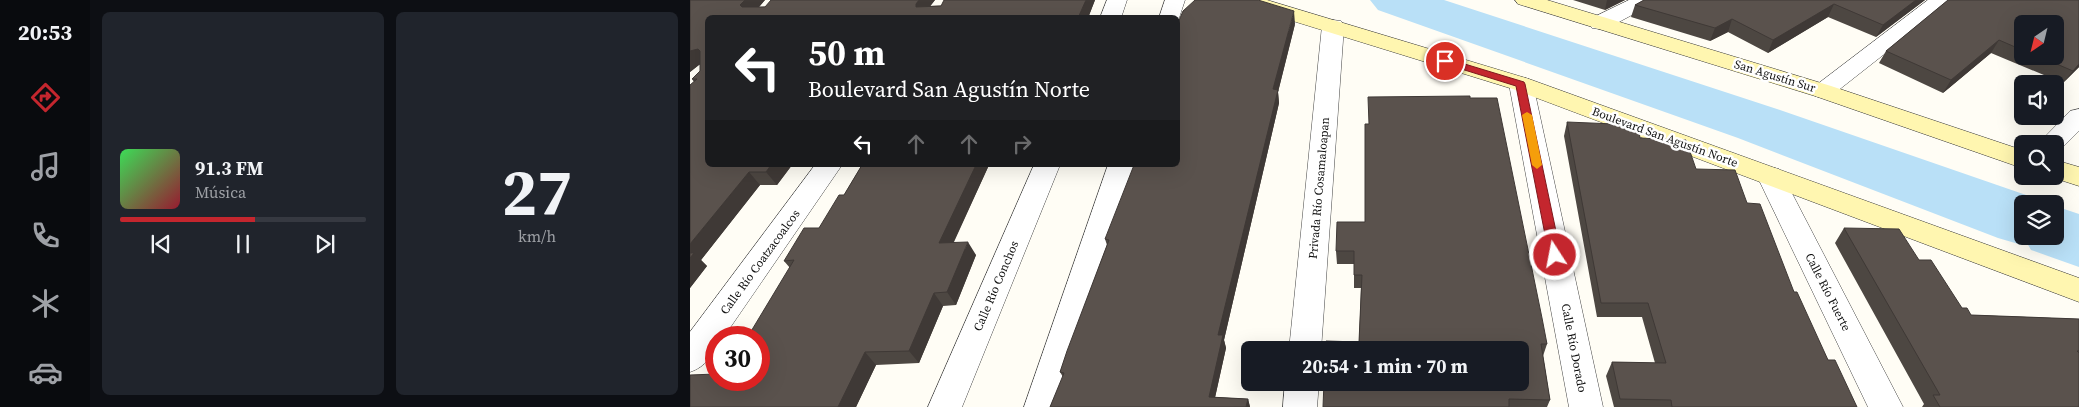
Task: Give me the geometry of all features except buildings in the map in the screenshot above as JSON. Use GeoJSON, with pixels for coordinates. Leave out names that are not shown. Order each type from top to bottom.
{"type":"FeatureCollection","features":[{"type":"Feature","properties":{"kind":"main road","name":"Boulevard San Agustín Norte"},"geometry":{"type":"LineString","coordinates":[[1245,0],[1521,84],[2076,292]]}},
{"type":"Feature","properties":{"kind":"main road","name":"San Agustín Sur"},"geometry":{"type":"LineString","coordinates":[[1525,0],[1822,91],[2014,155]]}},
{"type":"Feature","properties":{"kind":"main road"},"geometry":{"type":"LineString","coordinates":[[2064,172],[2079,177]]}},
{"type":"Feature","properties":{"kind":"street"},"geometry":{"type":"LineString","coordinates":[[1111,15],[1118,0]]}},
{"type":"Feature","properties":{"kind":"street"},"geometry":{"type":"LineString","coordinates":[[1170,15],[1175,0]]}},
{"type":"Feature","properties":{"kind":"street"},"geometry":{"type":"LineString","coordinates":[[1600,23],[1645,0]]}},
{"type":"Feature","properties":{"kind":"street"},"geometry":{"type":"LineString","coordinates":[[1822,91],[1941,0]]}},
{"type":"Feature","properties":{"kind":"street","name":"Privada Río Cosamaloapan"},"geometry":{"type":"LineString","coordinates":[[1306,341],[1333,26]]}},
{"type":"Feature","properties":{"kind":"street","name":"Calle Río Dorado"},"geometry":{"type":"LineString","coordinates":[[1521,84],[1586,407]]}},
{"type":"Feature","properties":{"kind":"street"},"geometry":{"type":"LineString","coordinates":[[2060,135],[2079,117]]}},
{"type":"Feature","properties":{"kind":"street","name":"Calle Río Coatzacoalcos"},"geometry":{"type":"LineString","coordinates":[[690,358],[828,167]]}},
{"type":"Feature","properties":{"kind":"street","name":"Calle Río Conchos"},"geometry":{"type":"LineString","coordinates":[[945,407],[1047,167]]}},
{"type":"Feature","properties":{"kind":"street"},"geometry":{"type":"LineString","coordinates":[[1042,407],[1120,167]]}},
{"type":"Feature","properties":{"kind":"street","name":"Calle Río Fuerte"},"geometry":{"type":"LineString","coordinates":[[1770,176],[1886,407]]}},
{"type":"Feature","properties":{"kind":"street"},"geometry":{"type":"LineString","coordinates":[[1300,407],[1301,391]]}},
{"type":"Feature","properties":{"kind":"waterway"},"geometry":{"type":"LineString","coordinates":[[1395,0],[1759,124],[2014,217]]}},
{"type":"Feature","properties":{"kind":"waterway"},"geometry":{"type":"LineString","coordinates":[[2064,235],[2079,241]]}},
{"type":"Feature","properties":{"kind":"slow traffic"},"geometry":{"type":"LineString","coordinates":[[1527,115],[1537,165]]}},
{"type":"Feature","properties":{"kind":"route"},"geometry":{"type":"LineString","coordinates":[[1445,61],[1521,84],[1555,255]]}}]}
